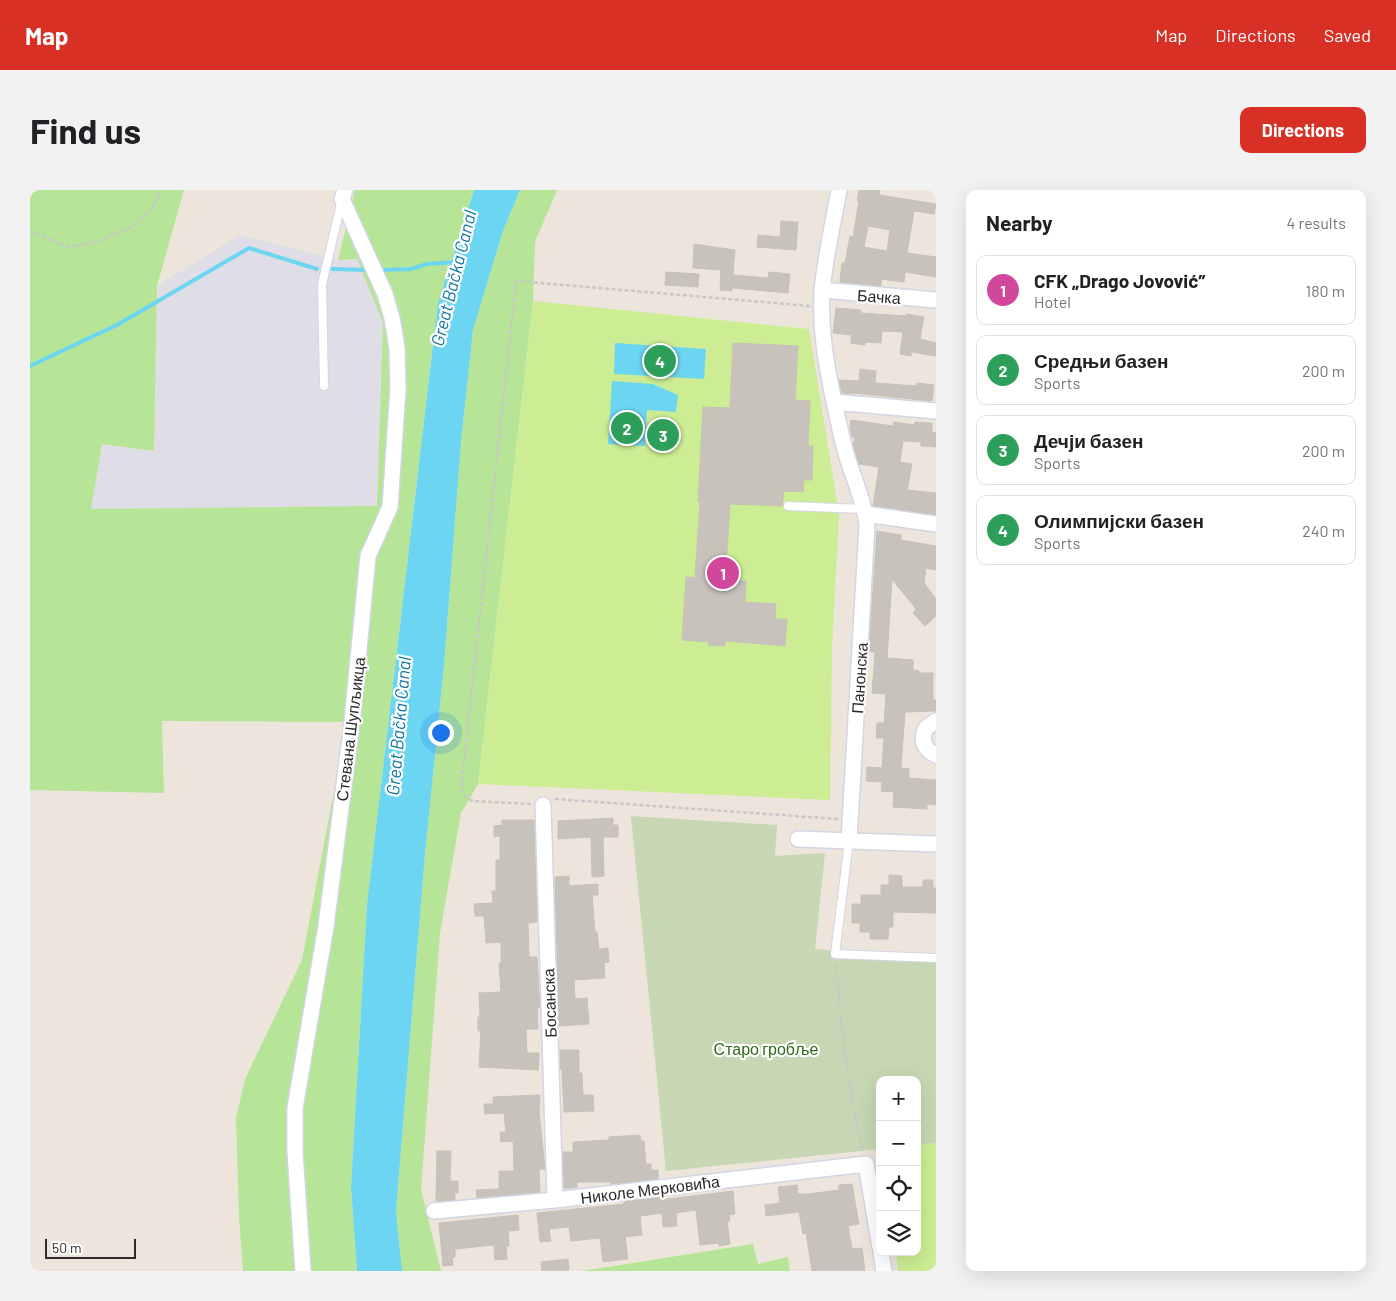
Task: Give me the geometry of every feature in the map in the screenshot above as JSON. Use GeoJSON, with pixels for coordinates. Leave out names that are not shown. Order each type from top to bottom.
{"type":"FeatureCollection","features":[{"type":"Feature","properties":{"kind":"street","name":"Панонска"},"geometry":{"type":"LineString","coordinates":[[839,190],[822,290],[823,338],[847,461],[865,511],[867,525],[849,841]]}},
{"type":"Feature","properties":{"kind":"street","name":"Стевана Шупљикца"},"geometry":{"type":"LineString","coordinates":[[303,1271],[295,1152],[295,1108],[326,926],[352,722],[368,556],[390,507],[398,389],[397,348],[392,318],[385,294],[344,195]]}},
{"type":"Feature","properties":{"kind":"street","name":"Бачка"},"geometry":{"type":"LineString","coordinates":[[822,290],[936,300]]}},
{"type":"Feature","properties":{"kind":"street"},"geometry":{"type":"LineString","coordinates":[[834,402],[936,411]]}},
{"type":"Feature","properties":{"kind":"street"},"geometry":{"type":"LineString","coordinates":[[865,511],[936,524]]}},
{"type":"Feature","properties":{"kind":"street"},"geometry":{"type":"LineString","coordinates":[[936,721],[926,728],[923,738],[927,750],[936,756]]}},
{"type":"Feature","properties":{"kind":"street","name":"Босанска"},"geometry":{"type":"LineString","coordinates":[[543,805],[554,1200]]}},
{"type":"Feature","properties":{"kind":"street"},"geometry":{"type":"LineString","coordinates":[[798,839],[936,844]]}},
{"type":"Feature","properties":{"kind":"street"},"geometry":{"type":"LineString","coordinates":[[866,1164],[876,1223]]}},
{"type":"Feature","properties":{"kind":"street","name":"Николе Мерковића"},"geometry":{"type":"LineString","coordinates":[[434,1211],[554,1200],[866,1164]]}},
{"type":"Feature","properties":{"kind":"street"},"geometry":{"type":"LineString","coordinates":[[882,1256],[884,1271]]}},
{"type":"Feature","properties":{"kind":"lane"},"geometry":{"type":"LineString","coordinates":[[324,386],[322,284],[344,195]]}},
{"type":"Feature","properties":{"kind":"lane"},"geometry":{"type":"LineString","coordinates":[[788,506],[865,511]]}},
{"type":"Feature","properties":{"kind":"lane"},"geometry":{"type":"LineString","coordinates":[[849,841],[835,954],[936,958]]}},
{"type":"Feature","properties":{"kind":"path"},"geometry":{"type":"LineString","coordinates":[[30,231],[68,247],[96,242],[130,228],[153,208],[160,190]]}},
{"type":"Feature","properties":{"kind":"path"},"geometry":{"type":"LineString","coordinates":[[822,307],[516,281],[461,789],[472,801],[543,805],[557,798],[850,820]]}},
{"type":"Feature","properties":{"kind":"path"},"geometry":{"type":"LineString","coordinates":[[835,954],[842,1043],[856,1122],[866,1164]]}},
{"type":"Feature","properties":{"kind":"shaded area"},"geometry":{"type":"Polygon","coordinates":[[[240,235],[338,260],[357,259],[383,323],[377,506],[91,509],[102,444],[154,451],[157,286],[240,235]]]}},
{"type":"Feature","properties":{"kind":"green space"},"geometry":{"type":"Polygon","coordinates":[[[30,190],[184,190],[157,286],[154,451],[102,444],[91,509],[377,506],[383,323],[357,259],[338,260],[355,190],[474,190],[438,303],[367,904],[351,1187],[357,1271],[243,1271],[239,1217],[236,1118],[245,1079],[302,960],[347,722],[162,721],[164,793],[30,790],[30,190]]]}},
{"type":"Feature","properties":{"kind":"green space"},"geometry":{"type":"Polygon","coordinates":[[[520,190],[557,190],[535,242],[533,301],[478,784],[461,813],[440,933],[421,1189],[441,1271],[402,1271],[396,1211],[425,854],[444,666],[461,443],[473,330],[503,231],[520,190]]]}},
{"type":"Feature","properties":{"kind":"green space"},"geometry":{"type":"Polygon","coordinates":[[[533,301],[809,329],[839,514],[832,649],[830,800],[478,784],[533,301]]]}},
{"type":"Feature","properties":{"kind":"green space","name":"Старо гробље"},"geometry":{"type":"Polygon","coordinates":[[[631,816],[777,825],[775,856],[825,853],[815,949],[936,958],[936,1143],[921,1145],[921,1076],[876,1076],[876,1149],[666,1171],[631,816]]]}},
{"type":"Feature","properties":{"kind":"green space"},"geometry":{"type":"Polygon","coordinates":[[[936,1143],[936,1271],[898,1271],[896,1256],[921,1256],[921,1145],[936,1143]]]}},
{"type":"Feature","properties":{"kind":"green space"},"geometry":{"type":"Polygon","coordinates":[[[753,1244],[758,1264],[788,1257],[790,1271],[582,1271],[753,1244]]]}},
{"type":"Feature","properties":{"kind":"water","name":"Great Bačka Canal"},"geometry":{"type":"Polygon","coordinates":[[[474,190],[520,190],[503,231],[473,330],[461,443],[444,666],[425,854],[396,1211],[402,1271],[357,1271],[351,1187],[367,904],[438,303],[474,190]]]}},
{"type":"Feature","properties":{"kind":"water"},"geometry":{"type":"Polygon","coordinates":[[[615,343],[706,349],[704,379],[614,374],[615,343]]]}},
{"type":"Feature","properties":{"kind":"water"},"geometry":{"type":"Polygon","coordinates":[[[612,381],[653,384],[678,395],[676,412],[647,410],[645,446],[608,444],[612,381]]]}},
{"type":"Feature","properties":{"kind":"water"},"geometry":{"type":"Polygon","coordinates":[[[655,422],[674,424],[671,448],[653,446],[655,422]]]}},
{"type":"Feature","properties":{"kind":"building"},"geometry":{"type":"Polygon","coordinates":[[[859,190],[880,190],[879,195],[936,204],[934,214],[914,211],[907,253],[936,257],[936,277],[905,272],[904,282],[881,279],[881,286],[840,282],[842,263],[845,263],[850,236],[853,237],[859,201],[857,201],[859,190]],[[868,226],[864,247],[887,251],[890,230],[868,226]]]}},
{"type":"Feature","properties":{"kind":"building"},"geometry":{"type":"Polygon","coordinates":[[[781,221],[798,222],[796,250],[757,247],[758,235],[780,237],[781,221]]]}},
{"type":"Feature","properties":{"kind":"building"},"geometry":{"type":"Polygon","coordinates":[[[694,244],[735,250],[733,275],[768,278],[769,272],[790,274],[788,293],[732,288],[732,291],[720,290],[721,270],[693,268],[694,244]]]}},
{"type":"Feature","properties":{"kind":"building"},"geometry":{"type":"Polygon","coordinates":[[[666,272],[699,274],[698,287],[665,285],[666,272]]]}},
{"type":"Feature","properties":{"kind":"building"},"geometry":{"type":"Polygon","coordinates":[[[836,308],[861,310],[861,313],[906,316],[906,314],[924,317],[920,339],[936,343],[936,356],[911,352],[911,356],[900,354],[903,332],[882,331],[881,343],[865,342],[865,345],[851,343],[851,335],[833,333],[836,308]]]}},
{"type":"Feature","properties":{"kind":"building"},"geometry":{"type":"Polygon","coordinates":[[[733,343],[798,346],[795,400],[810,401],[808,446],[813,446],[812,480],[804,480],[803,492],[784,491],[782,506],[730,504],[726,567],[730,567],[730,571],[737,571],[736,580],[746,581],[745,602],[776,604],[775,619],[787,619],[785,646],[726,641],[725,646],[708,645],[709,642],[682,640],[686,577],[695,578],[703,407],[730,408],[733,343]]]}},
{"type":"Feature","properties":{"kind":"building"},"geometry":{"type":"Polygon","coordinates":[[[860,369],[876,371],[875,383],[917,386],[917,383],[934,385],[932,401],[842,393],[839,380],[859,381],[860,369]]]}},
{"type":"Feature","properties":{"kind":"building"},"geometry":{"type":"Polygon","coordinates":[[[851,420],[893,426],[894,422],[914,425],[915,422],[932,423],[932,432],[936,433],[936,447],[921,446],[921,442],[903,441],[900,462],[912,464],[907,490],[936,493],[936,515],[873,506],[879,467],[859,464],[853,445],[855,438],[852,437],[850,428],[851,420]]]}},
{"type":"Feature","properties":{"kind":"building"},"geometry":{"type":"Polygon","coordinates":[[[877,531],[901,535],[901,540],[936,546],[936,570],[926,568],[924,583],[936,599],[936,616],[925,626],[913,613],[916,609],[892,579],[887,658],[913,660],[913,670],[919,671],[919,673],[933,673],[933,700],[936,700],[936,711],[905,712],[901,768],[909,769],[909,778],[936,780],[936,805],[927,804],[927,809],[893,807],[894,792],[881,791],[882,782],[866,781],[867,767],[882,768],[884,738],[876,738],[877,723],[884,723],[886,694],[872,693],[875,652],[869,652],[877,531]]]}},
{"type":"Feature","properties":{"kind":"building"},"geometry":{"type":"Polygon","coordinates":[[[613,818],[613,825],[618,825],[618,837],[603,837],[604,876],[592,877],[591,837],[558,839],[558,821],[613,818]]]}},
{"type":"Feature","properties":{"kind":"building"},"geometry":{"type":"Polygon","coordinates":[[[502,820],[534,820],[537,922],[528,923],[529,957],[537,957],[540,1008],[537,1008],[538,1029],[526,1029],[527,1053],[539,1053],[538,1070],[479,1067],[481,1031],[478,1031],[478,1017],[480,1017],[479,993],[501,992],[499,963],[501,963],[501,942],[486,943],[484,916],[475,916],[474,904],[493,903],[492,891],[496,891],[496,860],[500,860],[500,836],[494,837],[494,826],[502,825],[502,820]]]}},
{"type":"Feature","properties":{"kind":"building"},"geometry":{"type":"Polygon","coordinates":[[[889,875],[902,876],[902,887],[923,887],[923,880],[933,880],[933,888],[936,888],[936,913],[893,912],[893,927],[889,927],[888,939],[870,939],[870,932],[860,932],[860,923],[852,923],[852,904],[861,904],[861,895],[881,895],[881,885],[889,885],[889,875]]]}},
{"type":"Feature","properties":{"kind":"building"},"geometry":{"type":"Polygon","coordinates":[[[569,876],[569,886],[598,884],[598,895],[592,895],[595,932],[597,932],[599,949],[608,948],[609,962],[604,963],[605,978],[574,980],[575,999],[587,998],[589,1024],[559,1026],[555,877],[569,876]]]}},
{"type":"Feature","properties":{"kind":"building"},"geometry":{"type":"Polygon","coordinates":[[[560,1050],[579,1050],[579,1073],[582,1073],[583,1095],[593,1095],[594,1111],[564,1112],[560,1050]]]}},
{"type":"Feature","properties":{"kind":"building"},"geometry":{"type":"Polygon","coordinates":[[[540,1095],[539,1112],[545,1169],[539,1169],[540,1192],[477,1198],[476,1190],[499,1189],[499,1171],[514,1171],[513,1141],[501,1142],[500,1132],[506,1132],[504,1113],[485,1114],[484,1104],[493,1104],[493,1097],[540,1095]]]}},
{"type":"Feature","properties":{"kind":"building"},"geometry":{"type":"Polygon","coordinates":[[[640,1135],[641,1141],[644,1141],[646,1164],[651,1164],[651,1170],[658,1170],[658,1179],[611,1184],[611,1182],[577,1182],[577,1188],[564,1188],[563,1152],[573,1152],[573,1142],[609,1140],[609,1137],[640,1135]]]}},
{"type":"Feature","properties":{"kind":"building"},"geometry":{"type":"Polygon","coordinates":[[[437,1151],[451,1151],[450,1181],[458,1181],[458,1193],[455,1192],[455,1200],[436,1201],[437,1151]]]}},
{"type":"Feature","properties":{"kind":"building"},"geometry":{"type":"Polygon","coordinates":[[[852,1184],[859,1224],[848,1226],[852,1249],[862,1248],[865,1271],[812,1271],[806,1233],[803,1234],[799,1212],[766,1216],[765,1205],[780,1203],[778,1187],[797,1185],[798,1194],[808,1194],[839,1190],[839,1185],[852,1184]]]}},
{"type":"Feature","properties":{"kind":"building"},"geometry":{"type":"Polygon","coordinates":[[[733,1191],[735,1214],[729,1215],[730,1221],[727,1221],[730,1244],[719,1246],[719,1243],[700,1245],[696,1210],[676,1213],[677,1226],[663,1227],[662,1213],[640,1216],[642,1235],[625,1237],[628,1259],[603,1262],[600,1238],[571,1241],[569,1227],[549,1229],[551,1241],[540,1242],[537,1213],[624,1204],[624,1201],[659,1197],[660,1200],[733,1191]]]}},
{"type":"Feature","properties":{"kind":"building"},"geometry":{"type":"Polygon","coordinates":[[[518,1215],[519,1230],[508,1231],[509,1246],[506,1246],[507,1259],[495,1260],[494,1245],[455,1249],[455,1257],[452,1258],[453,1265],[443,1266],[439,1223],[518,1215]]]}},
{"type":"Feature","properties":{"kind":"building"},"geometry":{"type":"Polygon","coordinates":[[[568,1259],[569,1270],[542,1271],[541,1262],[568,1259]]]}},
{"type":"Feature","properties":{"kind":"waterway"},"geometry":{"type":"LineString","coordinates":[[30,366],[117,325],[249,248],[317,269]]}},
{"type":"Feature","properties":{"kind":"waterway","name":"Great Bačka Canal"},"geometry":{"type":"LineString","coordinates":[[384,270],[411,269],[427,264],[456,262]]}},
{"type":"Feature","properties":{"kind":"waterway"},"geometry":{"type":"LineString","coordinates":[[332,269],[366,270]]}},
{"type":"Feature","properties":{"kind":"place","name":"Олимпијски базен"},"geometry":{"type":"Point","coordinates":[660,361]}},
{"type":"Feature","properties":{"kind":"place","name":"Средњи базен"},"geometry":{"type":"Point","coordinates":[627,428]}},
{"type":"Feature","properties":{"kind":"place","name":"Дечји базен"},"geometry":{"type":"Point","coordinates":[663,435]}},
{"type":"Feature","properties":{"kind":"place","name":"CFK „Drago Jovović”"},"geometry":{"type":"Point","coordinates":[723,573]}}]}
